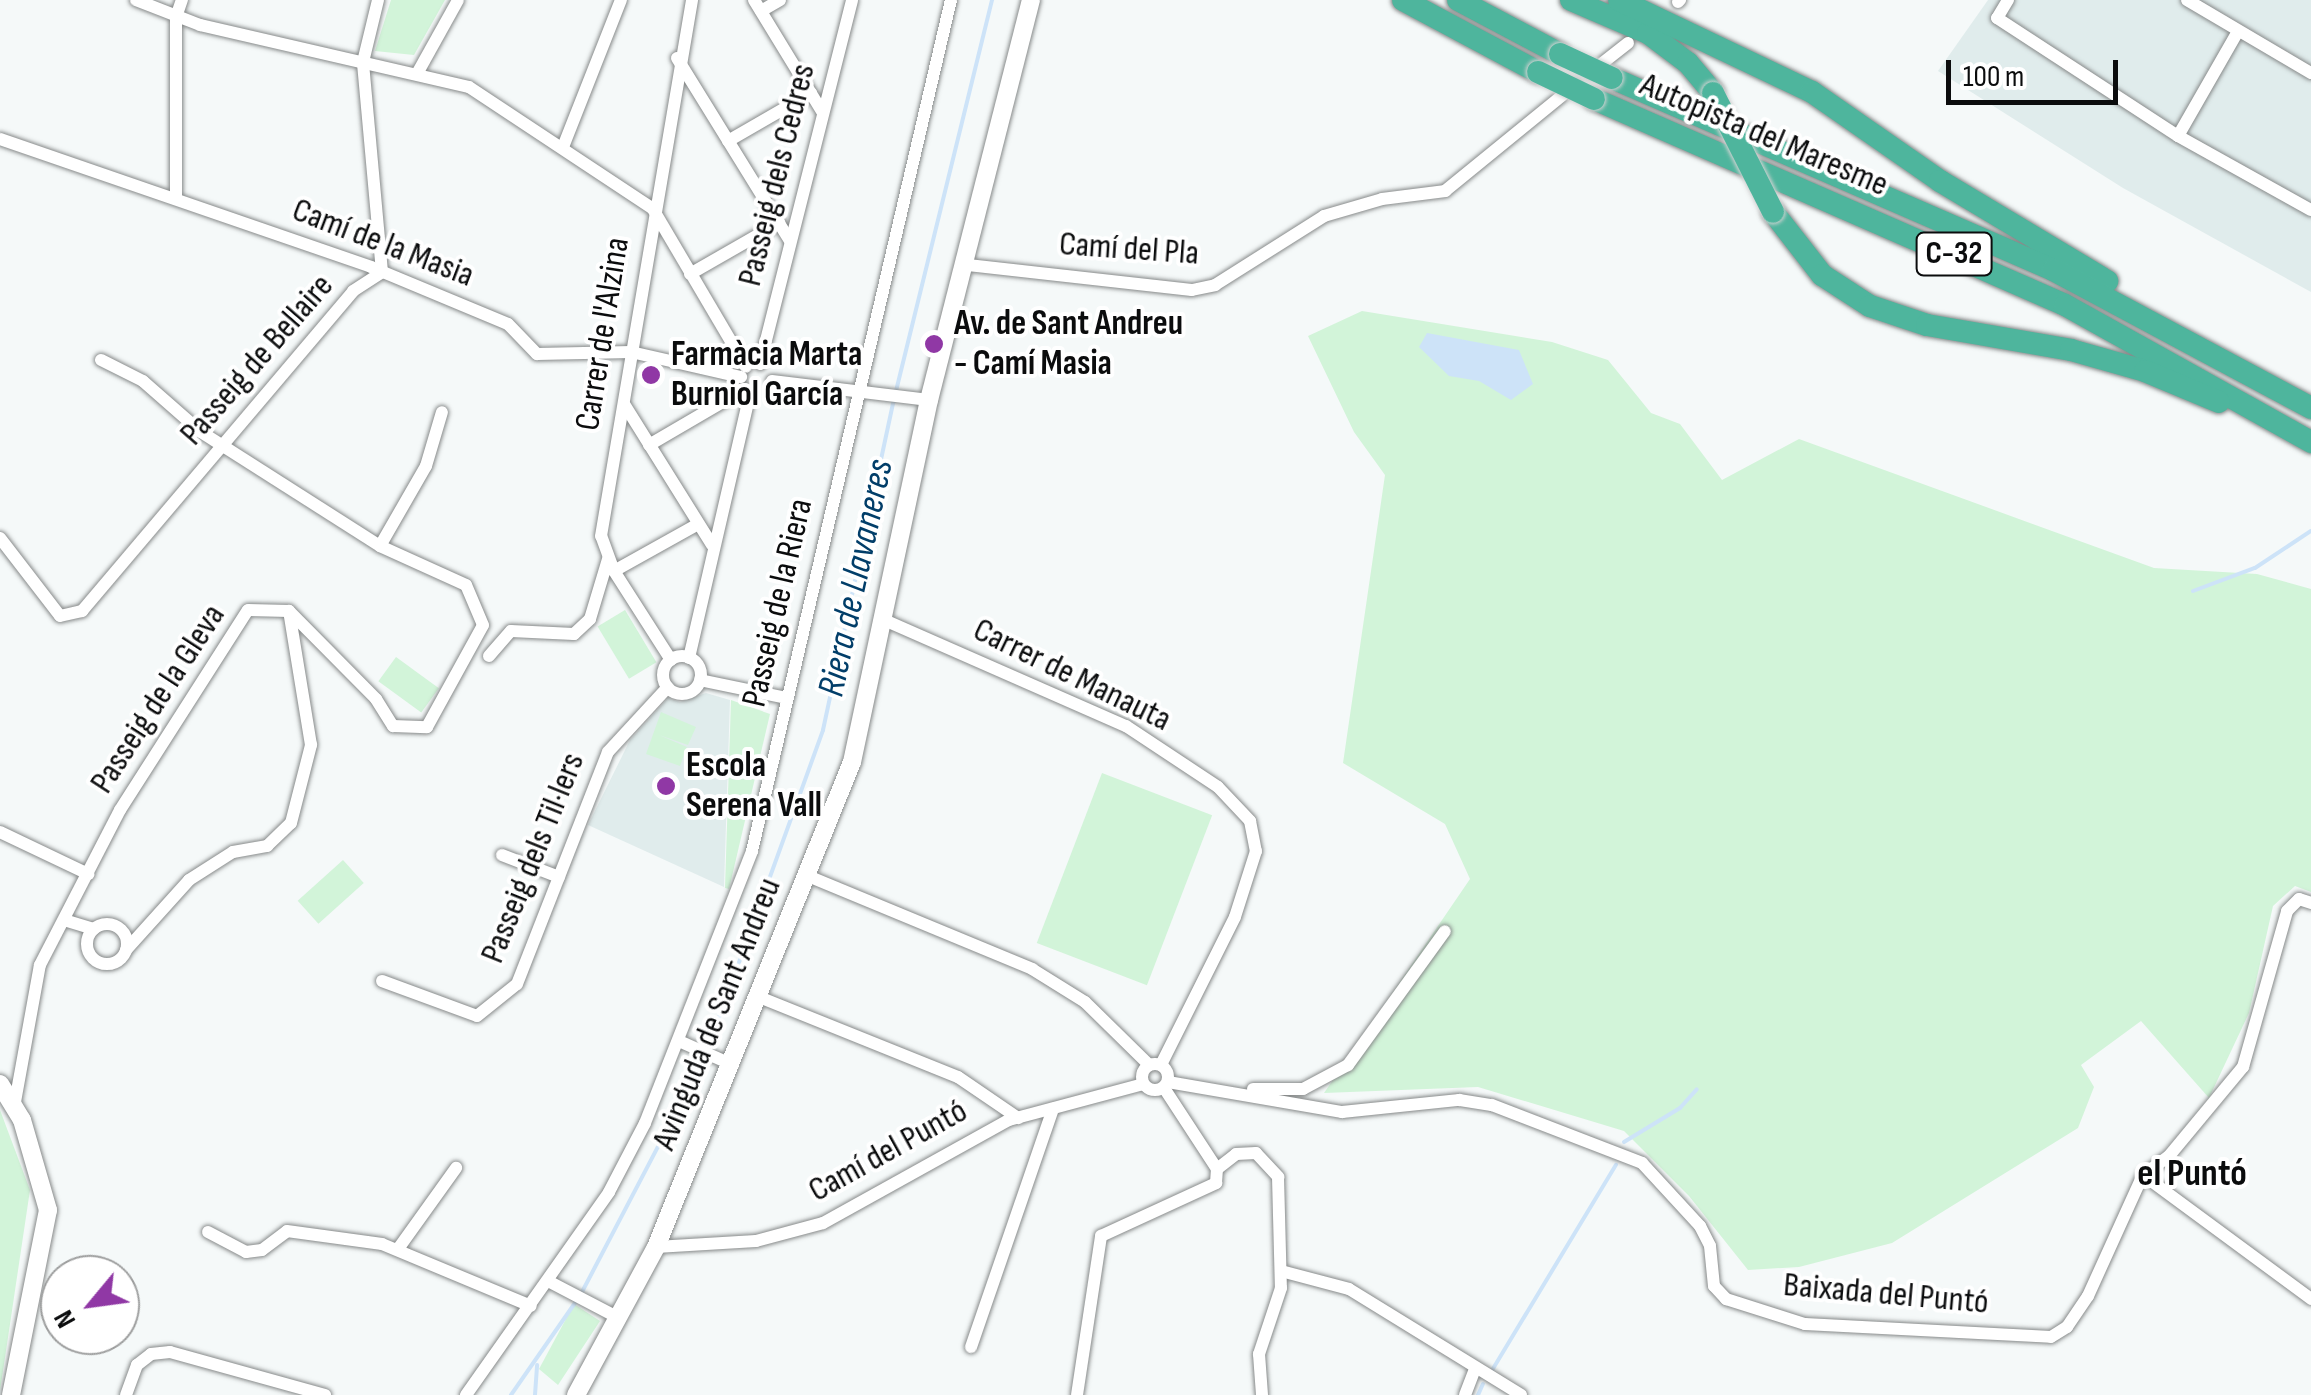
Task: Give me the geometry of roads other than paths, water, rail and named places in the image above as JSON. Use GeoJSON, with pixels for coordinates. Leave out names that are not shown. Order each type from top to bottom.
{"type":"FeatureCollection","features":[{"type":"Feature","properties":{"kind":"highway","name":"Autopista del Maresme"},"geometry":{"type":"LineString","coordinates":[[1404,0],[1594,99],[2064,305],[2311,442]]}},
{"type":"Feature","properties":{"kind":"highway","name":"Autopista del Maresme"},"geometry":{"type":"LineString","coordinates":[[1458,0],[1612,78],[2053,270],[2311,408]]}},
{"type":"Feature","properties":{"kind":"highway","name":"C-32"},"geometry":{"type":"LineString","coordinates":[[1571,0],[1670,47],[1713,92],[1773,212],[1822,275],[1870,306],[2145,371],[2253,419],[2311,458]]}},
{"type":"Feature","properties":{"kind":"highway","name":"C-32"},"geometry":{"type":"LineString","coordinates":[[1620,0],[1812,92],[1940,181],[2223,347],[2271,384]]}},
{"type":"Feature","properties":{"kind":"street"},"geometry":{"type":"LineString","coordinates":[[136,0],[176,17],[470,87],[652,209],[749,378],[766,392],[772,381]]}},
{"type":"Feature","properties":{"kind":"street"},"geometry":{"type":"LineString","coordinates":[[176,199],[176,17],[182,0]]}},
{"type":"Feature","properties":{"kind":"street","name":"Passeig de Bellaire"},"geometry":{"type":"LineString","coordinates":[[0,538],[60,616],[82,611],[353,291],[382,272],[363,62],[378,0]]}},
{"type":"Feature","properties":{"kind":"street"},"geometry":{"type":"LineString","coordinates":[[418,72],[458,0]]}},
{"type":"Feature","properties":{"kind":"street"},"geometry":{"type":"LineString","coordinates":[[563,147],[621,0]]}},
{"type":"Feature","properties":{"kind":"street","name":"Carrer de l'Alzina"},"geometry":{"type":"LineString","coordinates":[[671,660],[614,570],[601,536],[677,58],[692,0]]}},
{"type":"Feature","properties":{"kind":"street"},"geometry":{"type":"LineString","coordinates":[[780,0],[757,6],[823,114]]}},
{"type":"Feature","properties":{"kind":"street","name":"Passeig dels Cedres"},"geometry":{"type":"LineString","coordinates":[[689,658],[749,378],[790,241],[852,0]]}},
{"type":"Feature","properties":{"kind":"street","name":"Passeig de la Riera"},"geometry":{"type":"LineString","coordinates":[[466,1395],[609,1192],[679,1041],[752,851],[952,0]]}},
{"type":"Feature","properties":{"kind":"street","name":"Avinguda de Sant Andreu"},"geometry":{"type":"LineString","coordinates":[[574,1393],[656,1248],[852,762],[929,400],[968,265],[1031,0]]}},
{"type":"Feature","properties":{"kind":"street"},"geometry":{"type":"LineString","coordinates":[[2008,0],[1997,18],[2178,136],[2311,210]]}},
{"type":"Feature","properties":{"kind":"street"},"geometry":{"type":"LineString","coordinates":[[2187,0],[2237,33],[2311,73]]}},
{"type":"Feature","properties":{"kind":"street"},"geometry":{"type":"LineString","coordinates":[[2178,136],[2237,33]]}},
{"type":"Feature","properties":{"kind":"street","name":"Camí del Pla"},"geometry":{"type":"LineString","coordinates":[[968,265],[1192,290],[1215,285],[1324,216],[1366,202],[1445,192],[1628,43]]}},
{"type":"Feature","properties":{"kind":"street"},"geometry":{"type":"LineString","coordinates":[[677,58],[790,241]]}},
{"type":"Feature","properties":{"kind":"street"},"geometry":{"type":"LineString","coordinates":[[728,141],[810,94]]}},
{"type":"Feature","properties":{"kind":"street","name":"Camí de la Masia"},"geometry":{"type":"LineString","coordinates":[[0,139],[382,272],[508,324],[537,354],[631,352],[749,378]]}},
{"type":"Feature","properties":{"kind":"street"},"geometry":{"type":"LineString","coordinates":[[690,274],[778,223]]}},
{"type":"Feature","properties":{"kind":"street"},"geometry":{"type":"LineString","coordinates":[[101,360],[142,382],[222,446],[380,546],[466,585],[483,625],[427,727],[394,726],[376,698],[289,611]]}},
{"type":"Feature","properties":{"kind":"street"},"geometry":{"type":"LineString","coordinates":[[649,445],[749,378],[929,400]]}},
{"type":"Feature","properties":{"kind":"street"},"geometry":{"type":"LineString","coordinates":[[624,404],[712,546]]}},
{"type":"Feature","properties":{"kind":"street"},"geometry":{"type":"LineString","coordinates":[[380,546],[426,466],[442,412]]}},
{"type":"Feature","properties":{"kind":"street"},"geometry":{"type":"LineString","coordinates":[[614,570],[698,524]]}},
{"type":"Feature","properties":{"kind":"street"},"geometry":{"type":"LineString","coordinates":[[489,656],[511,631],[530,627],[574,634],[590,618],[608,556]]}},
{"type":"Feature","properties":{"kind":"street","name":"Passeig de la Gleva"},"geometry":{"type":"LineString","coordinates":[[15,1102],[40,965],[120,810],[248,610],[289,611]]}},
{"type":"Feature","properties":{"kind":"street"},"geometry":{"type":"LineString","coordinates":[[94,929],[88,948],[96,961],[116,962],[189,880],[233,852],[267,846],[292,823],[311,746],[289,611]]}},
{"type":"Feature","properties":{"kind":"street","name":"Carrer de Manauta"},"geometry":{"type":"LineString","coordinates":[[884,620],[1126,726],[1240,806],[1255,836],[1252,870],[1236,917],[1143,1084]]}},
{"type":"Feature","properties":{"kind":"street"},"geometry":{"type":"LineString","coordinates":[[689,658],[700,680],[686,694],[668,687],[664,672],[671,660],[689,658]]}},
{"type":"Feature","properties":{"kind":"street"},"geometry":{"type":"LineString","coordinates":[[700,680],[786,698]]}},
{"type":"Feature","properties":{"kind":"street","name":"Passeig dels Til·lers"},"geometry":{"type":"LineString","coordinates":[[382,982],[477,1016],[517,984],[608,752],[668,687]]}},
{"type":"Feature","properties":{"kind":"street"},"geometry":{"type":"LineString","coordinates":[[0,832],[88,874]]}},
{"type":"Feature","properties":{"kind":"street"},"geometry":{"type":"LineString","coordinates":[[502,855],[560,877]]}},
{"type":"Feature","properties":{"kind":"street"},"geometry":{"type":"LineString","coordinates":[[808,876],[1032,969],[1085,1002],[1155,1065],[1218,1169]]}},
{"type":"Feature","properties":{"kind":"street","name":"Baixada del Puntó"},"geometry":{"type":"LineString","coordinates":[[1143,1084],[1236,1090],[1342,1112],[1474,1101],[1624,1153],[1664,1182],[1700,1226],[1710,1246],[1717,1293],[1805,1324],[2059,1334],[2088,1296],[2143,1175],[2169,1156],[2244,1067],[2287,910],[2299,900],[2311,903]]}},
{"type":"Feature","properties":{"kind":"street"},"geometry":{"type":"LineString","coordinates":[[64,920],[94,929],[115,926],[126,936],[126,950]]}},
{"type":"Feature","properties":{"kind":"street"},"geometry":{"type":"LineString","coordinates":[[1236,1090],[1303,1088],[1348,1066],[1445,931]]}},
{"type":"Feature","properties":{"kind":"street"},"geometry":{"type":"LineString","coordinates":[[760,997],[958,1077],[1018,1118]]}},
{"type":"Feature","properties":{"kind":"street"},"geometry":{"type":"LineString","coordinates":[[679,1041],[733,1065]]}},
{"type":"Feature","properties":{"kind":"street"},"geometry":{"type":"LineString","coordinates":[[0,1084],[15,1102],[48,1210],[11,1395]]}},
{"type":"Feature","properties":{"kind":"street","name":"Camí del Puntó"},"geometry":{"type":"LineString","coordinates":[[656,1248],[756,1241],[823,1223],[946,1151],[1018,1118],[1143,1084]]}},
{"type":"Feature","properties":{"kind":"street"},"geometry":{"type":"LineString","coordinates":[[971,1347],[1054,1110]]}},
{"type":"Feature","properties":{"kind":"street"},"geometry":{"type":"LineString","coordinates":[[1077,1395],[1101,1236],[1122,1221],[1206,1191],[1218,1169],[1236,1154],[1256,1153],[1271,1163],[1280,1196],[1281,1270],[1259,1354],[1262,1395]]}},
{"type":"Feature","properties":{"kind":"street"},"geometry":{"type":"LineString","coordinates":[[398,1249],[456,1168]]}},
{"type":"Feature","properties":{"kind":"street"},"geometry":{"type":"LineString","coordinates":[[2143,1175],[2311,1299]]}},
{"type":"Feature","properties":{"kind":"street"},"geometry":{"type":"LineString","coordinates":[[208,1232],[246,1252],[262,1250],[288,1231],[398,1249],[531,1306]]}},
{"type":"Feature","properties":{"kind":"street"},"geometry":{"type":"LineString","coordinates":[[1281,1270],[1350,1289],[1474,1372],[1521,1395]]}},
{"type":"Feature","properties":{"kind":"street"},"geometry":{"type":"LineString","coordinates":[[548,1281],[617,1317]]}},
{"type":"Feature","properties":{"kind":"street"},"geometry":{"type":"LineString","coordinates":[[126,1395],[137,1365],[170,1352],[325,1395]]}},
{"type":"Feature","properties":{"kind":"street"},"geometry":{"type":"LineString","coordinates":[[1464,1395],[1474,1372]]}},
{"type":"Feature","properties":{"kind":"water"},"geometry":{"type":"Polygon","coordinates":[[[1427,333],[1519,350],[1533,384],[1511,400],[1479,381],[1449,376],[1419,347],[1427,333]]]}},
{"type":"Feature","properties":{"kind":"waterway","name":"Riera de Llavaneres"},"geometry":{"type":"LineString","coordinates":[[896,391],[992,0]]}},
{"type":"Feature","properties":{"kind":"waterway","name":"Riera de Llavaneres"},"geometry":{"type":"LineString","coordinates":[[708,1048],[823,730],[894,400]]}},
{"type":"Feature","properties":{"kind":"waterway"},"geometry":{"type":"LineString","coordinates":[[2193,591],[2255,568],[2311,531]]}},
{"type":"Feature","properties":{"kind":"waterway","name":"Riera de Llavaneres"},"geometry":{"type":"LineString","coordinates":[[582,1292],[705,1057]]}},
{"type":"Feature","properties":{"kind":"waterway"},"geometry":{"type":"LineString","coordinates":[[1624,1142],[1680,1108],[1697,1089]]}},
{"type":"Feature","properties":{"kind":"waterway"},"geometry":{"type":"LineString","coordinates":[[1491,1372],[1616,1165]]}},
{"type":"Feature","properties":{"kind":"waterway","name":"Riera de Llavaneres"},"geometry":{"type":"LineString","coordinates":[[511,1395],[577,1300]]}},
{"type":"Feature","properties":{"kind":"waterway"},"geometry":{"type":"LineString","coordinates":[[535,1395],[537,1365]]}},
{"type":"Feature","properties":{"kind":"waterway"},"geometry":{"type":"LineString","coordinates":[[1478,1395],[1483,1384]]}},
{"type":"Feature","properties":{"kind":"place","name":"Av. de Sant Andreu - Camí Masia"},"geometry":{"type":"Point","coordinates":[934,344]}},
{"type":"Feature","properties":{"kind":"place","name":"Farmàcia Marta Burniol García"},"geometry":{"type":"Point","coordinates":[651,375]}},
{"type":"Feature","properties":{"kind":"place","name":"Escola Serena Vall"},"geometry":{"type":"Point","coordinates":[666,786]}},
{"type":"Feature","properties":{"kind":"district","name":"el Puntó"},"geometry":{"type":"Point","coordinates":[2192,1174]}}]}
